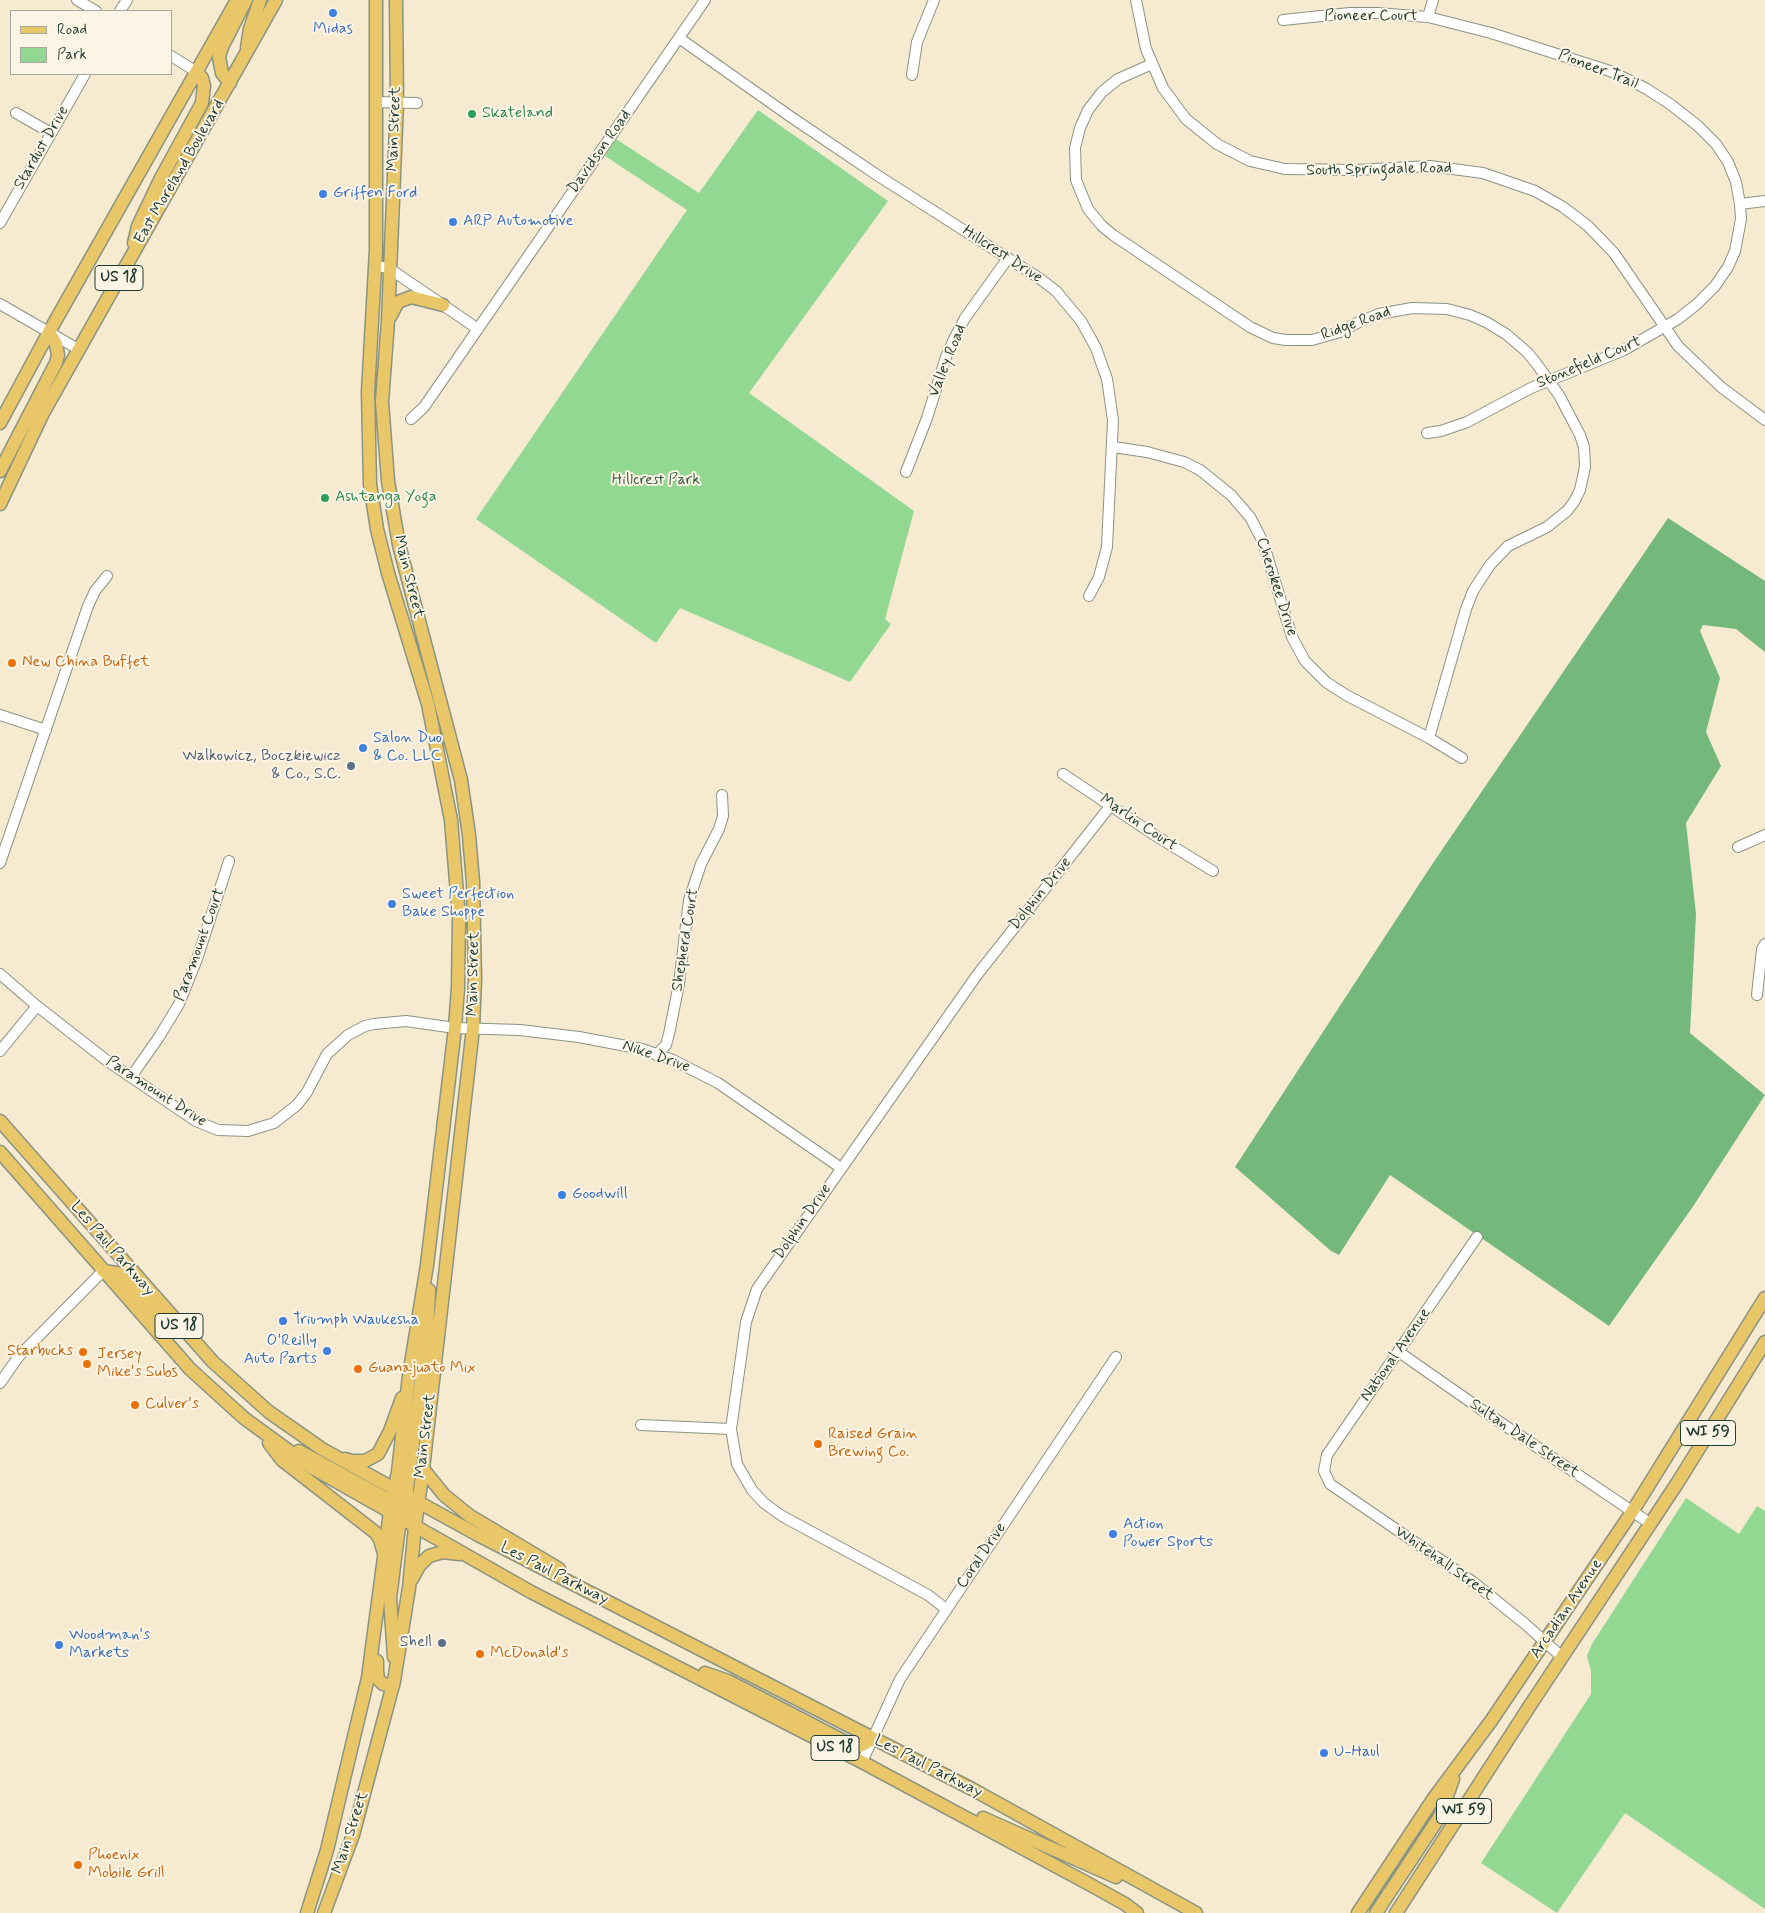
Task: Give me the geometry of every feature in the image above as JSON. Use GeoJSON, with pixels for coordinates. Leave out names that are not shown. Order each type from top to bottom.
{"type":"FeatureCollection","features":[{"type":"Feature","properties":{"kind":"main road","name":"East Moreland Boulevard"},"geometry":{"type":"LineString","coordinates":[[0,423],[49,332],[237,0]]}},
{"type":"Feature","properties":{"kind":"main road"},"geometry":{"type":"LineString","coordinates":[[230,83],[222,73],[219,58],[222,47],[246,0]]}},
{"type":"Feature","properties":{"kind":"main road"},"geometry":{"type":"LineString","coordinates":[[246,55],[250,29],[260,0]]}},
{"type":"Feature","properties":{"kind":"main road","name":"East Moreland Boulevard"},"geometry":{"type":"LineString","coordinates":[[0,504],[40,420],[78,349],[276,0]]}},
{"type":"Feature","properties":{"kind":"main road","name":"Main Street"},"geometry":{"type":"LineString","coordinates":[[308,1909],[327,1850],[362,1707],[368,1678],[384,1559],[401,1504],[410,1376],[429,1245],[455,1028],[459,918],[451,820],[428,704],[385,562],[372,506],[370,484],[368,392],[375,265],[376,0]]}},
{"type":"Feature","properties":{"kind":"main road"},"geometry":{"type":"LineString","coordinates":[[390,0],[390,11],[396,27]]}},
{"type":"Feature","properties":{"kind":"main road","name":"Main Street"},"geometry":{"type":"LineString","coordinates":[[396,0],[397,103],[388,321],[382,402],[388,481],[402,558],[461,780],[470,835],[475,979],[473,1028],[423,1469],[401,1504]]}},
{"type":"Feature","properties":{"kind":"main road"},"geometry":{"type":"LineString","coordinates":[[130,260],[138,226],[161,178],[202,103],[204,86],[202,78],[197,72]]}},
{"type":"Feature","properties":{"kind":"main road"},"geometry":{"type":"LineString","coordinates":[[388,321],[392,310],[404,298],[417,297],[443,305]]}},
{"type":"Feature","properties":{"kind":"main road"},"geometry":{"type":"LineString","coordinates":[[0,471],[56,363],[58,355],[56,344],[49,332]]}},
{"type":"Feature","properties":{"kind":"main road"},"geometry":{"type":"LineString","coordinates":[[370,484],[388,481]]}},
{"type":"Feature","properties":{"kind":"main road"},"geometry":{"type":"LineString","coordinates":[[385,562],[402,558]]}},
{"type":"Feature","properties":{"kind":"main road"},"geometry":{"type":"LineString","coordinates":[[394,594],[410,589]]}},
{"type":"Feature","properties":{"kind":"main road"},"geometry":{"type":"LineString","coordinates":[[454,862],[463,878],[465,915],[474,921]]}},
{"type":"Feature","properties":{"kind":"main road","name":"Les Paul Parkway"},"geometry":{"type":"LineString","coordinates":[[0,1121],[179,1326],[213,1362],[262,1406],[401,1504],[415,1526],[532,1592],[656,1654],[862,1762],[1126,1904],[1138,1913]]}},
{"type":"Feature","properties":{"kind":"main road","name":"Les Paul Parkway"},"geometry":{"type":"LineString","coordinates":[[0,1152],[190,1369],[236,1412],[311,1468],[401,1504],[596,1595],[972,1789],[1192,1911]]}},
{"type":"Feature","properties":{"kind":"main road"},"geometry":{"type":"LineString","coordinates":[[28,1183],[45,1195],[94,1251],[100,1254],[118,1255]]}},
{"type":"Feature","properties":{"kind":"main road"},"geometry":{"type":"LineString","coordinates":[[396,1672],[391,1633],[390,1598],[401,1504],[428,1335],[430,1306],[429,1245]]}},
{"type":"Feature","properties":{"kind":"main road"},"geometry":{"type":"LineString","coordinates":[[103,1271],[117,1273],[124,1277],[159,1317],[179,1326]]}},
{"type":"Feature","properties":{"kind":"main road","name":"Arcadian Avenue"},"geometry":{"type":"LineString","coordinates":[[1358,1913],[1434,1798],[1491,1722],[1632,1512],[1765,1298]]}},
{"type":"Feature","properties":{"kind":"main road","name":"WI 59"},"geometry":{"type":"LineString","coordinates":[[1650,1524],[1765,1342]]}},
{"type":"Feature","properties":{"kind":"main road"},"geometry":{"type":"LineString","coordinates":[[333,1456],[359,1462],[376,1456],[390,1431],[410,1376]]}},
{"type":"Feature","properties":{"kind":"main road"},"geometry":{"type":"LineString","coordinates":[[264,1434],[282,1460],[376,1533],[383,1548],[384,1559]]}},
{"type":"Feature","properties":{"kind":"main road"},"geometry":{"type":"LineString","coordinates":[[423,1469],[444,1495],[470,1516],[548,1561],[596,1595]]}},
{"type":"Feature","properties":{"kind":"main road","name":"Main Street"},"geometry":{"type":"LineString","coordinates":[[325,1912],[353,1835],[396,1672],[409,1588],[415,1526],[401,1504]]}},
{"type":"Feature","properties":{"kind":"main road","name":"Arcadian Avenue"},"geometry":{"type":"LineString","coordinates":[[1396,1913],[1650,1524]]}},
{"type":"Feature","properties":{"kind":"main road"},"geometry":{"type":"LineString","coordinates":[[409,1588],[419,1566],[430,1556],[443,1552],[454,1552],[466,1556]]}},
{"type":"Feature","properties":{"kind":"main road"},"geometry":{"type":"LineString","coordinates":[[379,1599],[381,1620],[377,1675],[383,1684],[393,1686]]}},
{"type":"Feature","properties":{"kind":"main road"},"geometry":{"type":"LineString","coordinates":[[656,1654],[728,1681],[855,1747],[873,1739]]}},
{"type":"Feature","properties":{"kind":"main road"},"geometry":{"type":"LineString","coordinates":[[362,1707],[378,1689],[393,1686]]}},
{"type":"Feature","properties":{"kind":"main road","name":"WI 59"},"geometry":{"type":"LineString","coordinates":[[1376,1913],[1440,1816],[1457,1767]]}},
{"type":"Feature","properties":{"kind":"main road"},"geometry":{"type":"LineString","coordinates":[[950,1809],[968,1812],[1192,1911]]}},
{"type":"Feature","properties":{"kind":"street"},"geometry":{"type":"LineString","coordinates":[[77,0],[94,10]]}},
{"type":"Feature","properties":{"kind":"street","name":"Davidson Road"},"geometry":{"type":"LineString","coordinates":[[411,419],[424,407],[706,0]]}},
{"type":"Feature","properties":{"kind":"street"},"geometry":{"type":"LineString","coordinates":[[912,75],[917,42],[934,0]]}},
{"type":"Feature","properties":{"kind":"street","name":"South Springdale Road"},"geometry":{"type":"LineString","coordinates":[[1136,0],[1146,49],[1163,88],[1186,119],[1217,144],[1250,160],[1285,169],[1300,171],[1356,170],[1430,166],[1456,168],[1483,173],[1535,192],[1563,207],[1588,226],[1614,253],[1678,346],[1721,387],[1765,420]]}},
{"type":"Feature","properties":{"kind":"street"},"geometry":{"type":"LineString","coordinates":[[1428,17],[1433,0]]}},
{"type":"Feature","properties":{"kind":"street","name":"Pioneer Court"},"geometry":{"type":"LineString","coordinates":[[1283,20],[1350,13],[1428,17]]}},
{"type":"Feature","properties":{"kind":"street","name":"Pioneer Trail"},"geometry":{"type":"LineString","coordinates":[[1428,17],[1571,58],[1610,71],[1645,88],[1670,104],[1698,126],[1716,144],[1728,162],[1736,182],[1740,204]]}},
{"type":"Feature","properties":{"kind":"street","name":"Hillcrest Drive"},"geometry":{"type":"LineString","coordinates":[[679,38],[864,166],[1056,291],[1086,327],[1096,348],[1110,393],[1113,447],[1107,547],[1099,577],[1089,596]]}},
{"type":"Feature","properties":{"kind":"street"},"geometry":{"type":"LineString","coordinates":[[172,57],[197,72]]}},
{"type":"Feature","properties":{"kind":"street","name":"Ridge Road"},"geometry":{"type":"LineString","coordinates":[[1152,64],[1118,79],[1102,92],[1088,110],[1077,137],[1075,165],[1079,189],[1094,218],[1113,236],[1266,336],[1286,340],[1312,340],[1340,332],[1358,322],[1386,312],[1412,308],[1447,309],[1470,315],[1486,322],[1506,334],[1527,352],[1549,380],[1569,413],[1584,447],[1585,467],[1580,490],[1567,511],[1558,520],[1508,546],[1481,578],[1466,608],[1429,738]]}},
{"type":"Feature","properties":{"kind":"street","name":"Stardust Drive"},"geometry":{"type":"LineString","coordinates":[[0,223],[84,75]]}},
{"type":"Feature","properties":{"kind":"street"},"geometry":{"type":"LineString","coordinates":[[375,102],[417,103]]}},
{"type":"Feature","properties":{"kind":"street"},"geometry":{"type":"LineString","coordinates":[[16,113],[51,133]]}},
{"type":"Feature","properties":{"kind":"street"},"geometry":{"type":"LineString","coordinates":[[1740,204],[1765,201]]}},
{"type":"Feature","properties":{"kind":"street","name":"Stonefield Court"},"geometry":{"type":"LineString","coordinates":[[1427,433],[1440,432],[1467,422],[1549,380],[1624,350],[1678,320],[1716,286],[1728,267],[1739,232],[1740,204]]}},
{"type":"Feature","properties":{"kind":"street","name":"Valley Road"},"geometry":{"type":"LineString","coordinates":[[906,472],[927,418],[946,357],[955,338],[965,318],[1008,258]]}},
{"type":"Feature","properties":{"kind":"street"},"geometry":{"type":"LineString","coordinates":[[375,265],[390,269],[478,329]]}},
{"type":"Feature","properties":{"kind":"street"},"geometry":{"type":"LineString","coordinates":[[0,304],[78,349]]}},
{"type":"Feature","properties":{"kind":"street","name":"Cherokee Drive"},"geometry":{"type":"LineString","coordinates":[[1113,447],[1147,452],[1184,462],[1200,470],[1231,495],[1250,518],[1263,542],[1292,637],[1305,661],[1326,682],[1346,695],[1429,738],[1462,758]]}},
{"type":"Feature","properties":{"kind":"street"},"geometry":{"type":"LineString","coordinates":[[0,863],[88,606],[95,592],[107,576]]}},
{"type":"Feature","properties":{"kind":"street"},"geometry":{"type":"LineString","coordinates":[[0,715],[46,730]]}},
{"type":"Feature","properties":{"kind":"street","name":"Marlin Court"},"geometry":{"type":"LineString","coordinates":[[1063,774],[1156,836],[1213,871]]}},
{"type":"Feature","properties":{"kind":"street","name":"Shepherd Court"},"geometry":{"type":"LineString","coordinates":[[656,1055],[666,1045],[669,1034],[679,984],[689,900],[696,877],[723,816],[722,795]]}},
{"type":"Feature","properties":{"kind":"street","name":"Dolphin Drive"},"geometry":{"type":"LineString","coordinates":[[946,1609],[928,1595],[782,1516],[764,1503],[752,1490],[738,1464],[731,1429],[746,1322],[757,1289],[977,974],[1111,805]]}},
{"type":"Feature","properties":{"kind":"street"},"geometry":{"type":"LineString","coordinates":[[1738,847],[1765,835]]}},
{"type":"Feature","properties":{"kind":"street","name":"Paramount Court"},"geometry":{"type":"LineString","coordinates":[[131,1077],[180,1004],[229,861]]}},
{"type":"Feature","properties":{"kind":"street"},"geometry":{"type":"LineString","coordinates":[[1757,995],[1762,949],[1765,944]]}},
{"type":"Feature","properties":{"kind":"street","name":"Paramount Drive"},"geometry":{"type":"LineString","coordinates":[[0,974],[37,1006],[106,1060],[196,1121],[218,1130],[248,1131],[274,1123],[291,1111],[307,1092],[332,1049],[355,1030],[374,1024],[406,1021],[455,1028],[473,1028]]}},
{"type":"Feature","properties":{"kind":"street"},"geometry":{"type":"LineString","coordinates":[[0,1051],[37,1006]]}},
{"type":"Feature","properties":{"kind":"street","name":"Nike Drive"},"geometry":{"type":"LineString","coordinates":[[473,1028],[520,1030],[579,1037],[626,1046],[673,1060],[703,1074],[841,1168]]}},
{"type":"Feature","properties":{"kind":"street","name":"National Avenue"},"geometry":{"type":"LineString","coordinates":[[1325,1475],[1324,1464],[1327,1455],[1476,1237]]}},
{"type":"Feature","properties":{"kind":"street"},"geometry":{"type":"LineString","coordinates":[[0,1383],[19,1356],[103,1271]]}},
{"type":"Feature","properties":{"kind":"street","name":"Sultan Dale Street"},"geometry":{"type":"LineString","coordinates":[[1399,1352],[1650,1524]]}},
{"type":"Feature","properties":{"kind":"street","name":"Coral Drive"},"geometry":{"type":"LineString","coordinates":[[862,1762],[900,1679],[1116,1357]]}},
{"type":"Feature","properties":{"kind":"street"},"geometry":{"type":"LineString","coordinates":[[641,1425],[731,1429]]}},
{"type":"Feature","properties":{"kind":"street","name":"Whitehall Street"},"geometry":{"type":"LineString","coordinates":[[1325,1475],[1330,1484],[1352,1500],[1473,1582],[1524,1623],[1562,1657]]}},
{"type":"Feature","properties":{"kind":"street"},"geometry":{"type":"LineString","coordinates":[[308,1909],[325,1912]]}},
{"type":"Feature","properties":{"kind":"green space","name":"Hillcrest Park"},"geometry":{"type":"Polygon","coordinates":[[[758,110],[888,201],[749,393],[914,511],[885,619],[891,624],[850,682],[680,608],[656,643],[476,519],[687,210],[605,156],[616,139],[699,193],[758,110]]]}},
{"type":"Feature","properties":{"kind":"green space"},"geometry":{"type":"Polygon","coordinates":[[[1668,518],[1765,581],[1765,652],[1736,629],[1703,625],[1700,631],[1720,678],[1706,732],[1721,766],[1686,823],[1696,914],[1690,1033],[1765,1095],[1694,1205],[1609,1326],[1390,1175],[1339,1255],[1331,1251],[1235,1167],[1431,866],[1668,518]]]}},
{"type":"Feature","properties":{"kind":"green space"},"geometry":{"type":"Polygon","coordinates":[[[1686,1498],[1739,1534],[1757,1506],[1765,1511],[1765,1909],[1625,1813],[1557,1913],[1481,1863],[1591,1694],[1591,1671],[1587,1656],[1592,1644],[1686,1498]]]}},
{"type":"Feature","properties":{"kind":"place","name":"Midas"},"geometry":{"type":"Point","coordinates":[333,13]}},
{"type":"Feature","properties":{"kind":"place","name":"Skateland"},"geometry":{"type":"Point","coordinates":[472,114]}},
{"type":"Feature","properties":{"kind":"place","name":"Griffen Ford"},"geometry":{"type":"Point","coordinates":[323,194]}},
{"type":"Feature","properties":{"kind":"place","name":"ARP Automotive"},"geometry":{"type":"Point","coordinates":[453,222]}},
{"type":"Feature","properties":{"kind":"place","name":"Ashtanga Yoga"},"geometry":{"type":"Point","coordinates":[325,498]}},
{"type":"Feature","properties":{"kind":"place","name":"New China Buffet"},"geometry":{"type":"Point","coordinates":[12,663]}},
{"type":"Feature","properties":{"kind":"place","name":"Salon Duo & Co. LLC"},"geometry":{"type":"Point","coordinates":[363,748]}},
{"type":"Feature","properties":{"kind":"place","name":"Walkowicz, Boczkiewicz & Co., S.C."},"geometry":{"type":"Point","coordinates":[351,766]}},
{"type":"Feature","properties":{"kind":"place","name":"Sweet Perfection Bake Shoppe"},"geometry":{"type":"Point","coordinates":[392,904]}},
{"type":"Feature","properties":{"kind":"place","name":"Goodwill"},"geometry":{"type":"Point","coordinates":[562,1195]}},
{"type":"Feature","properties":{"kind":"place","name":"Triumph Waukesha"},"geometry":{"type":"Point","coordinates":[283,1321]}},
{"type":"Feature","properties":{"kind":"place","name":"O'Reilly Auto Parts"},"geometry":{"type":"Point","coordinates":[327,1351]}},
{"type":"Feature","properties":{"kind":"place","name":"Starbucks"},"geometry":{"type":"Point","coordinates":[83,1352]}},
{"type":"Feature","properties":{"kind":"place","name":"Jersey Mike's Subs"},"geometry":{"type":"Point","coordinates":[87,1364]}},
{"type":"Feature","properties":{"kind":"place","name":"Guanajuato Mix"},"geometry":{"type":"Point","coordinates":[358,1369]}},
{"type":"Feature","properties":{"kind":"place","name":"Culver's"},"geometry":{"type":"Point","coordinates":[135,1405]}},
{"type":"Feature","properties":{"kind":"place","name":"Raised Grain Brewing Co."},"geometry":{"type":"Point","coordinates":[818,1444]}},
{"type":"Feature","properties":{"kind":"place","name":"Action Power Sports"},"geometry":{"type":"Point","coordinates":[1113,1534]}},
{"type":"Feature","properties":{"kind":"place","name":"Shell"},"geometry":{"type":"Point","coordinates":[442,1643]}},
{"type":"Feature","properties":{"kind":"place","name":"Woodman's Markets"},"geometry":{"type":"Point","coordinates":[59,1645]}},
{"type":"Feature","properties":{"kind":"place","name":"McDonald's"},"geometry":{"type":"Point","coordinates":[480,1654]}},
{"type":"Feature","properties":{"kind":"place","name":"U-Haul"},"geometry":{"type":"Point","coordinates":[1324,1753]}},
{"type":"Feature","properties":{"kind":"place","name":"Phoenix Mobile Grill"},"geometry":{"type":"Point","coordinates":[78,1865]}}]}
